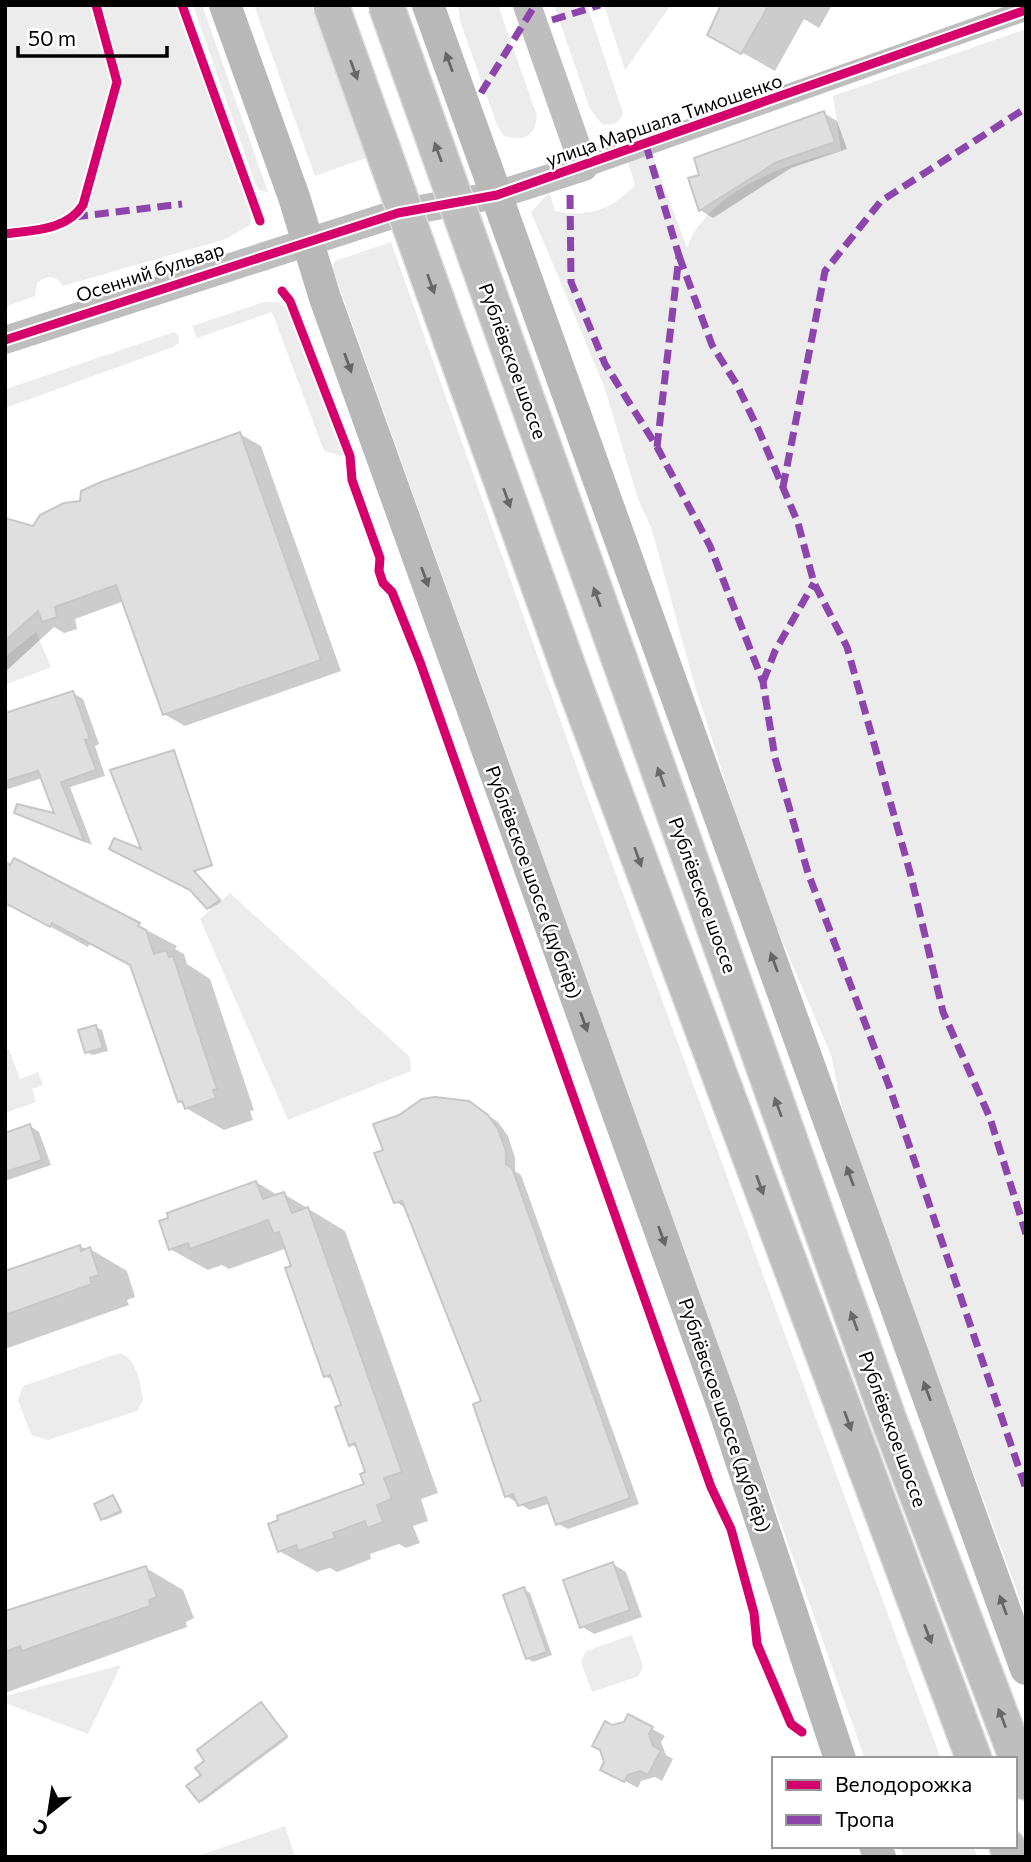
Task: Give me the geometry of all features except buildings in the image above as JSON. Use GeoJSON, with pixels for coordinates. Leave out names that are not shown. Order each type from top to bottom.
{"type":"FeatureCollection","features":[{"type":"Feature","properties":{"kind":"main road","name":"Рублёвское шоссе (дублёр)"},"geometry":{"type":"LineString","coordinates":[[225,5],[347,361],[723,1406],[839,1757]]}},
{"type":"Feature","properties":{"kind":"main road","name":"Рублёвское шоссе"},"geometry":{"type":"LineString","coordinates":[[331,5],[572,678],[973,1757]]}},
{"type":"Feature","properties":{"kind":"main road","name":"Рублёвское шоссе"},"geometry":{"type":"LineString","coordinates":[[386,5],[889,1420],[1017,1757]]}},
{"type":"Feature","properties":{"kind":"main road"},"geometry":{"type":"LineString","coordinates":[[428,5],[1026,1669]]}},
{"type":"Feature","properties":{"kind":"main road","name":"Рублёвское шоссе"},"geometry":{"type":"LineString","coordinates":[[1017,1758],[1026,1782]]}},
{"type":"Feature","properties":{"kind":"street"},"geometry":{"type":"LineString","coordinates":[[527,5],[584,167]]}},
{"type":"Feature","properties":{"kind":"street","name":"улица Маршала Тимошенко"},"geometry":{"type":"LineString","coordinates":[[307,241],[398,213],[497,195],[584,167],[1026,10]]}},
{"type":"Feature","properties":{"kind":"street","name":"Осенний бульвар"},"geometry":{"type":"LineString","coordinates":[[5,340],[307,241]]}},
{"type":"Feature","properties":{"kind":"shaded area"},"geometry":{"type":"Polygon","coordinates":[[[5,5],[175,5],[252,209],[250,225],[226,239],[63,286],[54,278],[44,279],[37,283],[35,296],[5,307],[5,5]]]}},
{"type":"Feature","properties":{"kind":"shaded area"},"geometry":{"type":"Polygon","coordinates":[[[193,5],[202,5],[268,192],[259,190],[255,183],[193,5]]]}},
{"type":"Feature","properties":{"kind":"shaded area"},"geometry":{"type":"Polygon","coordinates":[[[254,5],[311,5],[366,158],[315,176],[254,5]]]}},
{"type":"Feature","properties":{"kind":"shaded area"},"geometry":{"type":"Polygon","coordinates":[[[458,5],[498,5],[537,116],[534,129],[527,136],[504,136],[497,125],[460,21],[458,5]]]}},
{"type":"Feature","properties":{"kind":"shaded area"},"geometry":{"type":"Polygon","coordinates":[[[554,5],[587,5],[623,113],[615,123],[602,124],[590,109],[554,5]]]}},
{"type":"Feature","properties":{"kind":"shaded area"},"geometry":{"type":"Polygon","coordinates":[[[604,5],[671,5],[625,70],[604,5]]]}},
{"type":"Feature","properties":{"kind":"shaded area"},"geometry":{"type":"Polygon","coordinates":[[[1026,29],[1026,1615],[884,1231],[842,1108],[831,1055],[757,882],[692,676],[651,527],[638,499],[604,386],[531,212],[549,193],[555,211],[579,213],[609,206],[635,185],[628,162],[652,154],[687,248],[697,228],[711,211],[730,196],[774,172],[841,151],[833,96],[1026,29]]]}},
{"type":"Feature","properties":{"kind":"shaded area"},"geometry":{"type":"Polygon","coordinates":[[[391,242],[585,790],[940,1757],[864,1757],[332,267],[335,261],[391,242]]]}},
{"type":"Feature","properties":{"kind":"shaded area"},"geometry":{"type":"Polygon","coordinates":[[[264,302],[278,302],[291,312],[347,457],[324,451],[272,312],[197,338],[192,326],[264,302]]]}},
{"type":"Feature","properties":{"kind":"shaded area"},"geometry":{"type":"Polygon","coordinates":[[[174,332],[179,336],[179,343],[173,347],[5,408],[5,391],[12,387],[174,332]]]}},
{"type":"Feature","properties":{"kind":"shaded area"},"geometry":{"type":"Polygon","coordinates":[[[36,632],[51,667],[5,685],[5,657],[36,632]]]}},
{"type":"Feature","properties":{"kind":"shaded area"},"geometry":{"type":"Polygon","coordinates":[[[230,893],[410,1057],[411,1071],[288,1120],[200,919],[230,893]]]}},
{"type":"Feature","properties":{"kind":"shaded area"},"geometry":{"type":"Polygon","coordinates":[[[9,1049],[20,1079],[38,1072],[43,1085],[32,1089],[36,1102],[8,1112],[5,1111],[5,1051],[9,1049]]]}},
{"type":"Feature","properties":{"kind":"shaded area"},"geometry":{"type":"Polygon","coordinates":[[[120,1353],[130,1360],[139,1380],[143,1400],[137,1411],[48,1440],[31,1435],[18,1400],[23,1386],[120,1353]]]}},
{"type":"Feature","properties":{"kind":"shaded area"},"geometry":{"type":"Polygon","coordinates":[[[632,1635],[643,1666],[639,1676],[592,1692],[581,1662],[586,1651],[632,1635]]]}},
{"type":"Feature","properties":{"kind":"shaded area"},"geometry":{"type":"Polygon","coordinates":[[[121,1665],[88,1734],[5,1703],[5,1696],[121,1665]]]}},
{"type":"Feature","properties":{"kind":"shaded area"},"geometry":{"type":"Polygon","coordinates":[[[285,1826],[295,1857],[195,1857],[285,1826]]]}},
{"type":"Feature","properties":{"kind":"shaded area"},"geometry":{"type":"Polygon","coordinates":[[[900,1848],[975,1848],[977,1857],[904,1857],[900,1848]]]}},
{"type":"Feature","properties":{"kind":"marked path"},"geometry":{"type":"LineString","coordinates":[[481,93],[535,5]]}},
{"type":"Feature","properties":{"kind":"marked path"},"geometry":{"type":"LineString","coordinates":[[552,20],[600,5]]}},
{"type":"Feature","properties":{"kind":"marked path"},"geometry":{"type":"LineString","coordinates":[[783,487],[825,271],[881,201],[1026,108]]}},
{"type":"Feature","properties":{"kind":"marked path"},"geometry":{"type":"LineString","coordinates":[[646,145],[679,256],[657,447]]}},
{"type":"Feature","properties":{"kind":"marked path"},"geometry":{"type":"LineString","coordinates":[[570,195],[571,282],[605,364],[657,447],[710,546],[763,682],[775,758],[808,873],[889,1086],[1026,1489]]}},
{"type":"Feature","properties":{"kind":"marked path"},"geometry":{"type":"LineString","coordinates":[[74,217],[182,204]]}},
{"type":"Feature","properties":{"kind":"marked path"},"geometry":{"type":"LineString","coordinates":[[679,256],[712,345],[737,385],[798,523],[814,583],[847,647],[911,876],[943,1012],[990,1118],[1026,1234]]}},
{"type":"Feature","properties":{"kind":"marked path"},"geometry":{"type":"LineString","coordinates":[[763,682],[775,651],[814,583]]}},
{"type":"Feature","properties":{"kind":"cycle path"},"geometry":{"type":"LineString","coordinates":[[5,234],[58,225],[76,214],[83,205],[117,82],[96,5]]}},
{"type":"Feature","properties":{"kind":"cycle path"},"geometry":{"type":"LineString","coordinates":[[182,5],[260,221]]}},
{"type":"Feature","properties":{"kind":"cycle path"},"geometry":{"type":"LineString","coordinates":[[5,340],[398,213],[497,195],[1026,10]]}},
{"type":"Feature","properties":{"kind":"cycle path"},"geometry":{"type":"LineString","coordinates":[[282,291],[290,301],[350,456],[352,480],[380,558],[379,571],[383,583],[392,592],[420,662],[711,1487],[731,1529],[754,1613],[757,1644],[791,1724],[802,1732]]}}]}
